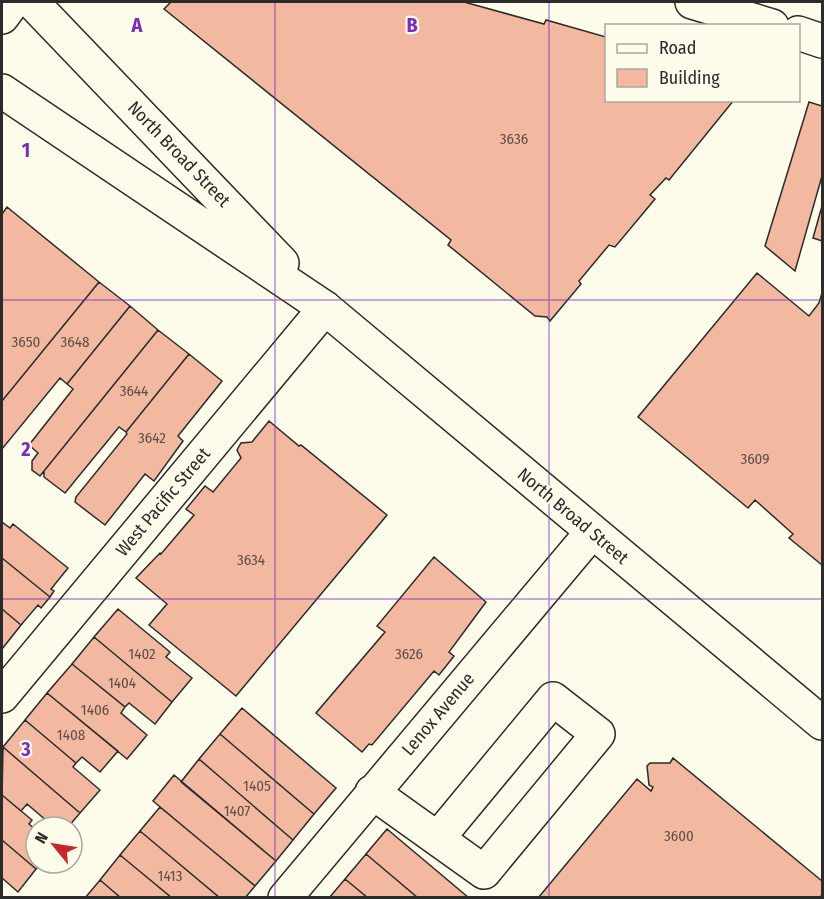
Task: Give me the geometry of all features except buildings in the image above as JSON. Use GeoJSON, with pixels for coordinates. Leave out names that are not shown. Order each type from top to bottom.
{"type":"FeatureCollection","features":[{"type":"Feature","properties":{"kind":"main road"},"geometry":{"type":"LineString","coordinates":[[2,17],[13,2]]}},
{"type":"Feature","properties":{"kind":"main road","name":"North Broad Street"},"geometry":{"type":"LineString","coordinates":[[32,2],[325,308]]}},
{"type":"Feature","properties":{"kind":"main road"},"geometry":{"type":"LineString","coordinates":[[692,2],[765,24]]}},
{"type":"Feature","properties":{"kind":"main road"},"geometry":{"type":"LineString","coordinates":[[800,34],[822,41]]}},
{"type":"Feature","properties":{"kind":"main road","name":"North Broad Street"},"geometry":{"type":"LineString","coordinates":[[2,91],[325,308],[822,723]]}},
{"type":"Feature","properties":{"kind":"main road","name":"West Pacific Street"},"geometry":{"type":"LineString","coordinates":[[2,696],[325,308]]}},
{"type":"Feature","properties":{"kind":"main road","name":"Lenox Avenue"},"geometry":{"type":"LineString","coordinates":[[285,897],[592,531]]}},
{"type":"Feature","properties":{"kind":"main road"},"geometry":{"type":"LineString","coordinates":[[372,792],[484,872],[598,734],[553,699],[438,838]]}}]}
